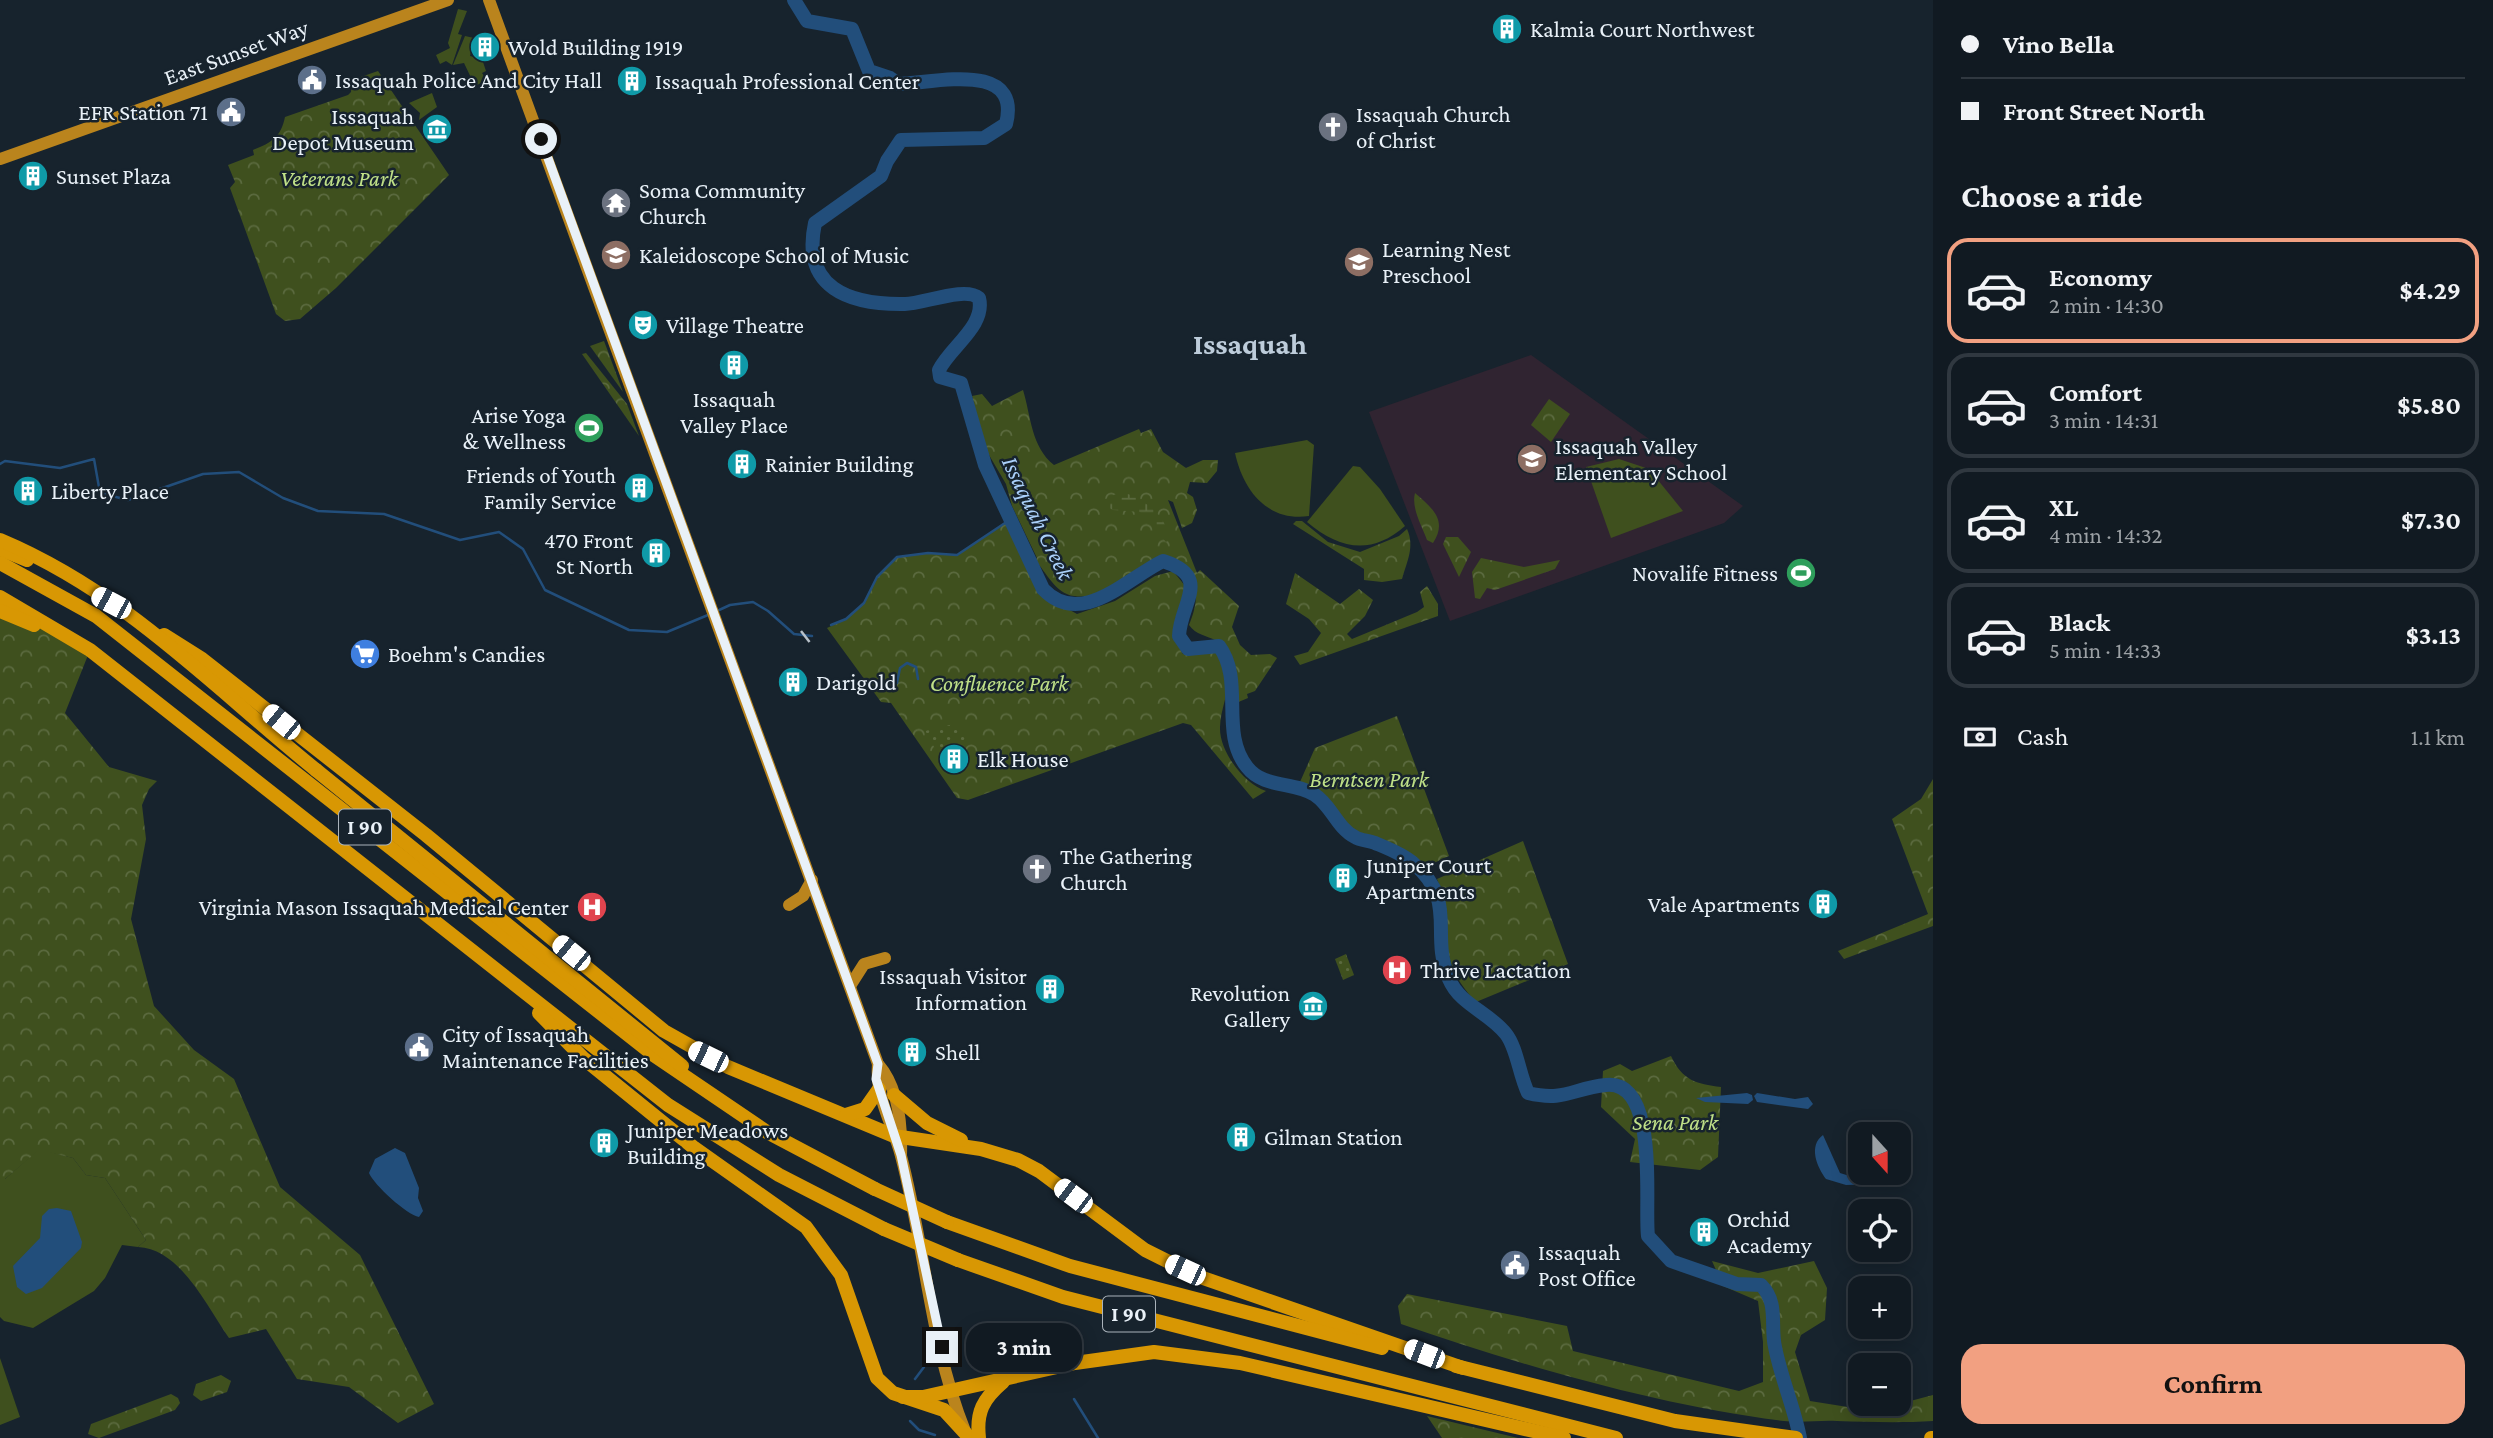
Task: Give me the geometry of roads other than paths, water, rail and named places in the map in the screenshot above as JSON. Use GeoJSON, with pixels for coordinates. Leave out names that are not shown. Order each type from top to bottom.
{"type":"FeatureCollection","features":[{"type":"Feature","properties":{"kind":"highway"},"geometry":{"type":"LineString","coordinates":[[0,540],[61,569],[118,605],[185,655],[316,770],[659,1045],[722,1103]]}},
{"type":"Feature","properties":{"kind":"highway"},"geometry":{"type":"LineString","coordinates":[[0,549],[53,572],[111,603],[202,659],[426,835],[664,1031],[728,1067],[898,1137],[981,1149]]}},
{"type":"Feature","properties":{"kind":"highway","name":"I 90"},"geometry":{"type":"LineString","coordinates":[[0,563],[96,616],[611,1022],[722,1103],[767,1132],[875,1189],[947,1222],[1059,1262],[1246,1312],[1405,1350]]}},
{"type":"Feature","properties":{"kind":"highway","name":"I 90"},"geometry":{"type":"LineString","coordinates":[[0,597],[90,650],[501,974],[699,1126],[779,1175],[884,1229],[958,1260],[1063,1297],[1616,1438]]}},
{"type":"Feature","properties":{"kind":"highway"},"geometry":{"type":"LineString","coordinates":[[0,611],[90,650]]}},
{"type":"Feature","properties":{"kind":"highway"},"geometry":{"type":"LineString","coordinates":[[501,974],[583,1058],[693,1147],[793,1215],[817,1238],[836,1265],[849,1294],[877,1378],[903,1397],[944,1410],[971,1437],[983,1402],[1010,1380]]}},
{"type":"Feature","properties":{"kind":"highway"},"geometry":{"type":"LineString","coordinates":[[846,1115],[865,1110],[879,1089]]}},
{"type":"Feature","properties":{"kind":"highway"},"geometry":{"type":"LineString","coordinates":[[894,1095],[939,1131],[981,1149],[1018,1160],[1039,1171],[1128,1238],[1171,1264],[1252,1296],[1463,1368],[1675,1421],[1796,1438]]}},
{"type":"Feature","properties":{"kind":"highway"},"geometry":{"type":"LineString","coordinates":[[903,1397],[1010,1380],[1116,1356],[1154,1352],[1224,1359],[1564,1438]]}},
{"type":"Feature","properties":{"kind":"main road","name":"East Sunset Way"},"geometry":{"type":"LineString","coordinates":[[0,159],[448,0]]}},
{"type":"Feature","properties":{"kind":"main road"},"geometry":{"type":"LineString","coordinates":[[489,0],[812,880],[878,1064],[879,1089],[898,1137]]}},
{"type":"Feature","properties":{"kind":"main road"},"geometry":{"type":"LineString","coordinates":[[789,905],[803,896],[812,880]]}},
{"type":"Feature","properties":{"kind":"main road"},"geometry":{"type":"LineString","coordinates":[[850,986],[864,964],[886,958]]}},
{"type":"Feature","properties":{"kind":"main road"},"geometry":{"type":"LineString","coordinates":[[878,1064],[887,1074],[894,1095],[901,1155],[952,1391],[971,1437]]}},
{"type":"Feature","properties":{"kind":"water"},"geometry":{"type":"Polygon","coordinates":[[[1747,1093],[1752,1095],[1753,1100],[1748,1104],[1705,1102],[1696,1098],[1747,1093]]]}},
{"type":"Feature","properties":{"kind":"water"},"geometry":{"type":"Polygon","coordinates":[[[1757,1093],[1795,1099],[1808,1097],[1813,1104],[1808,1109],[1757,1102],[1754,1096],[1757,1093]]]}},
{"type":"Feature","properties":{"kind":"water"},"geometry":{"type":"Polygon","coordinates":[[[1823,1135],[1840,1173],[1848,1176],[1848,1185],[1826,1179],[1815,1157],[1818,1140],[1823,1135]]]}},
{"type":"Feature","properties":{"kind":"water"},"geometry":{"type":"Polygon","coordinates":[[[395,1148],[405,1153],[419,1188],[418,1198],[423,1211],[419,1217],[391,1199],[369,1173],[375,1159],[395,1148]]]}},
{"type":"Feature","properties":{"kind":"water"},"geometry":{"type":"Polygon","coordinates":[[[49,1209],[71,1211],[82,1242],[81,1248],[42,1288],[26,1294],[17,1287],[13,1266],[40,1238],[42,1216],[49,1209]]]}},
{"type":"Feature","properties":{"kind":"waterway","name":"Issaquah Creek"},"geometry":{"type":"LineString","coordinates":[[794,0],[807,21],[852,29],[869,71],[899,84],[952,79],[988,83],[1001,91],[1007,104],[1006,124],[984,138],[901,140],[881,176],[815,223],[815,263],[823,277],[834,288],[865,301],[905,304],[964,294],[979,298],[977,318],[966,336],[944,361],[939,370],[940,377],[961,383],[985,465],[1043,589],[1058,600],[1073,604],[1103,597],[1163,561],[1178,567],[1187,575],[1190,592],[1179,636],[1188,649],[1219,646],[1227,660],[1232,690],[1234,738],[1247,767],[1262,779],[1315,795],[1349,833],[1400,854],[1427,877],[1439,904],[1441,947],[1449,979],[1467,1002],[1506,1034],[1513,1046],[1528,1093],[1551,1096],[1606,1085],[1623,1089],[1635,1102],[1646,1147],[1648,1236],[1671,1261],[1737,1284],[1761,1285],[1767,1292],[1772,1307],[1778,1359],[1800,1438]]}},
{"type":"Feature","properties":{"kind":"waterway"},"geometry":{"type":"LineString","coordinates":[[0,464],[5,461],[60,468],[94,459],[100,493],[128,500],[203,474],[239,472],[283,498],[318,511],[384,514],[460,540],[499,532],[523,549],[545,590],[629,630],[667,632],[708,615]]}},
{"type":"Feature","properties":{"kind":"waterway"},"geometry":{"type":"LineString","coordinates":[[831,625],[846,619],[864,603],[877,577],[897,557],[928,553],[957,555],[1011,519]]}},
{"type":"Feature","properties":{"kind":"waterway"},"geometry":{"type":"LineString","coordinates":[[717,611],[730,605],[753,602],[768,611],[794,634],[812,636]]}},
{"type":"Feature","properties":{"kind":"waterway"},"geometry":{"type":"LineString","coordinates":[[884,683],[897,683],[900,668],[907,663],[916,667],[918,679]]}},
{"type":"Feature","properties":{"kind":"waterway"},"geometry":{"type":"LineString","coordinates":[[979,1352],[998,1353],[1023,1344],[1042,1352]]}},
{"type":"Feature","properties":{"kind":"waterway"},"geometry":{"type":"LineString","coordinates":[[915,1379],[924,1367]]}},
{"type":"Feature","properties":{"kind":"waterway"},"geometry":{"type":"LineString","coordinates":[[1074,1399],[1098,1438]]}},
{"type":"Feature","properties":{"kind":"waterway"},"geometry":{"type":"LineString","coordinates":[[910,1421],[919,1430],[935,1435]]}},
{"type":"Feature","properties":{"kind":"railway"},"geometry":{"type":"LineString","coordinates":[[801,631],[811,644]]}},
{"type":"Feature","properties":{"kind":"place","name":"Kalmia Court Northwest"},"geometry":{"type":"Point","coordinates":[1507,29]}},
{"type":"Feature","properties":{"kind":"place","name":"Wold Building 1919"},"geometry":{"type":"Point","coordinates":[485,47]}},
{"type":"Feature","properties":{"kind":"place","name":"Issaquah Police And City Hall"},"geometry":{"type":"Point","coordinates":[312,80]}},
{"type":"Feature","properties":{"kind":"place","name":"Issaquah Professional Center"},"geometry":{"type":"Point","coordinates":[632,81]}},
{"type":"Feature","properties":{"kind":"place","name":"EFR Station 71"},"geometry":{"type":"Point","coordinates":[231,112]}},
{"type":"Feature","properties":{"kind":"place","name":"Issaquah Church of Christ"},"geometry":{"type":"Point","coordinates":[1333,127]}},
{"type":"Feature","properties":{"kind":"place","name":"Issaquah Depot Museum"},"geometry":{"type":"Point","coordinates":[437,129]}},
{"type":"Feature","properties":{"kind":"place","name":"Sunset Plaza"},"geometry":{"type":"Point","coordinates":[33,176]}},
{"type":"Feature","properties":{"kind":"place","name":"Soma Community Church"},"geometry":{"type":"Point","coordinates":[616,203]}},
{"type":"Feature","properties":{"kind":"place","name":"Kaleidoscope School of Music"},"geometry":{"type":"Point","coordinates":[616,255]}},
{"type":"Feature","properties":{"kind":"place","name":"Learning Nest Preschool"},"geometry":{"type":"Point","coordinates":[1359,262]}},
{"type":"Feature","properties":{"kind":"place","name":"Village Theatre"},"geometry":{"type":"Point","coordinates":[643,325]}},
{"type":"Feature","properties":{"kind":"place","name":"Issaquah Valley Place"},"geometry":{"type":"Point","coordinates":[734,365]}},
{"type":"Feature","properties":{"kind":"place","name":"Arise Yoga & Wellness"},"geometry":{"type":"Point","coordinates":[589,428]}},
{"type":"Feature","properties":{"kind":"place","name":"Issaquah Valley Elementary School"},"geometry":{"type":"Point","coordinates":[1532,459]}},
{"type":"Feature","properties":{"kind":"place","name":"Rainier Building"},"geometry":{"type":"Point","coordinates":[742,464]}},
{"type":"Feature","properties":{"kind":"place","name":"Friends of Youth Family Service"},"geometry":{"type":"Point","coordinates":[639,488]}},
{"type":"Feature","properties":{"kind":"place","name":"Liberty Place"},"geometry":{"type":"Point","coordinates":[28,491]}},
{"type":"Feature","properties":{"kind":"place","name":"470 Front St North"},"geometry":{"type":"Point","coordinates":[656,553]}},
{"type":"Feature","properties":{"kind":"place","name":"Novalife Fitness"},"geometry":{"type":"Point","coordinates":[1801,573]}},
{"type":"Feature","properties":{"kind":"place","name":"Boehm's Candies"},"geometry":{"type":"Point","coordinates":[365,654]}},
{"type":"Feature","properties":{"kind":"place","name":"Darigold"},"geometry":{"type":"Point","coordinates":[793,682]}},
{"type":"Feature","properties":{"kind":"place","name":"Elk House"},"geometry":{"type":"Point","coordinates":[954,759]}},
{"type":"Feature","properties":{"kind":"place","name":"The Gathering Church"},"geometry":{"type":"Point","coordinates":[1037,869]}},
{"type":"Feature","properties":{"kind":"place","name":"Juniper Court Apartments"},"geometry":{"type":"Point","coordinates":[1343,878]}},
{"type":"Feature","properties":{"kind":"place","name":"Vale Apartments"},"geometry":{"type":"Point","coordinates":[1823,904]}},
{"type":"Feature","properties":{"kind":"place","name":"Virginia Mason Issaquah Medical Center"},"geometry":{"type":"Point","coordinates":[592,907]}},
{"type":"Feature","properties":{"kind":"place","name":"Thrive Lactation"},"geometry":{"type":"Point","coordinates":[1397,970]}},
{"type":"Feature","properties":{"kind":"place","name":"Issaquah Visitor Information"},"geometry":{"type":"Point","coordinates":[1050,989]}},
{"type":"Feature","properties":{"kind":"place","name":"Revolution Gallery"},"geometry":{"type":"Point","coordinates":[1313,1006]}},
{"type":"Feature","properties":{"kind":"place","name":"City of Issaquah Maintenance Facilities"},"geometry":{"type":"Point","coordinates":[419,1047]}},
{"type":"Feature","properties":{"kind":"place","name":"Shell"},"geometry":{"type":"Point","coordinates":[912,1052]}},
{"type":"Feature","properties":{"kind":"place","name":"Gilman Station"},"geometry":{"type":"Point","coordinates":[1241,1137]}},
{"type":"Feature","properties":{"kind":"place","name":"Juniper Meadows Building"},"geometry":{"type":"Point","coordinates":[604,1143]}},
{"type":"Feature","properties":{"kind":"place","name":"Orchid Academy"},"geometry":{"type":"Point","coordinates":[1704,1232]}},
{"type":"Feature","properties":{"kind":"place","name":"Issaquah Post Office"},"geometry":{"type":"Point","coordinates":[1515,1265]}},
{"type":"Feature","properties":{"kind":"district","name":"Issaquah"},"geometry":{"type":"Point","coordinates":[1250,344]}},
{"type":"Feature","properties":{"kind":"park label","name":"Veterans Park"},"geometry":{"type":"Point","coordinates":[339,178]}},
{"type":"Feature","properties":{"kind":"park label","name":"Confluence Park"},"geometry":{"type":"Point","coordinates":[999,683]}},
{"type":"Feature","properties":{"kind":"park label","name":"Berntsen Park"},"geometry":{"type":"Point","coordinates":[1369,779]}},
{"type":"Feature","properties":{"kind":"park label","name":"Sena Park"},"geometry":{"type":"Point","coordinates":[1675,1122]}}]}
